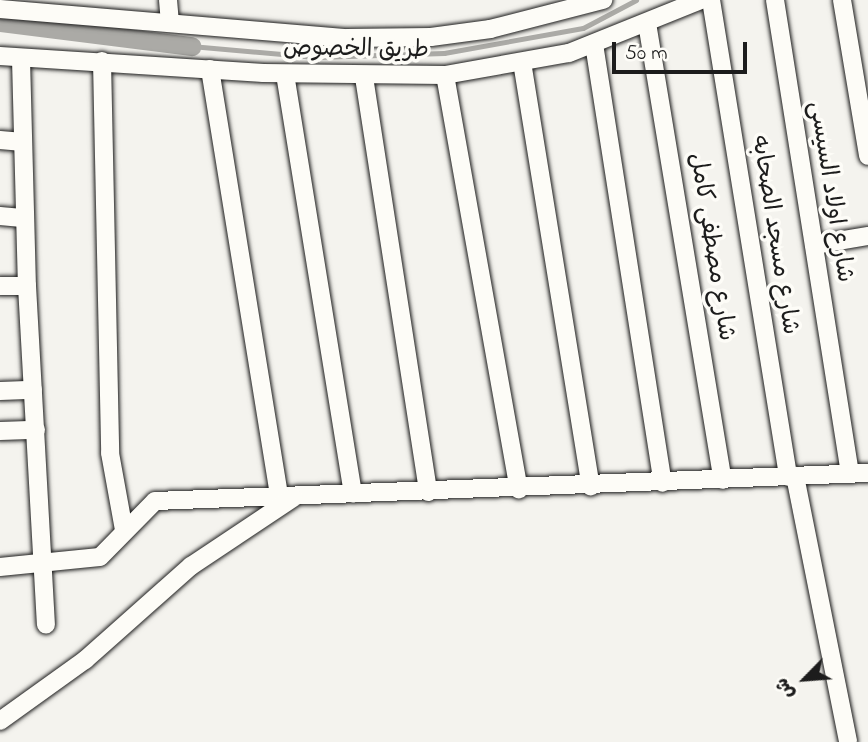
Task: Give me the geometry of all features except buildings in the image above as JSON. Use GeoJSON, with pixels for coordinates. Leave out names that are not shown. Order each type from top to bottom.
{"type":"FeatureCollection","features":[{"type":"Feature","properties":{"kind":"street"},"geometry":{"type":"LineString","coordinates":[[168,0],[170,22]]}},
{"type":"Feature","properties":{"kind":"street"},"geometry":{"type":"LineString","coordinates":[[0,9],[347,38],[431,37],[490,29],[603,0]]}},
{"type":"Feature","properties":{"kind":"street","name":"طريق الخصوص"},"geometry":{"type":"LineString","coordinates":[[0,56],[285,74],[446,75],[522,62],[594,44],[701,0]]}},
{"type":"Feature","properties":{"kind":"street","name":"شارع مسجد الصحابه"},"geometry":{"type":"LineString","coordinates":[[712,0],[792,477],[848,742]]}},
{"type":"Feature","properties":{"kind":"street","name":"شارع اولاد السيسى"},"geometry":{"type":"LineString","coordinates":[[775,0],[814,245],[859,473]]}},
{"type":"Feature","properties":{"kind":"street"},"geometry":{"type":"LineString","coordinates":[[842,0],[868,156]]}},
{"type":"Feature","properties":{"kind":"street","name":"شارع مصطفى كامل"},"geometry":{"type":"LineString","coordinates":[[647,23],[723,480]]}},
{"type":"Feature","properties":{"kind":"street"},"geometry":{"type":"LineString","coordinates":[[594,44],[663,483]]}},
{"type":"Feature","properties":{"kind":"street"},"geometry":{"type":"LineString","coordinates":[[21,58],[27,286],[46,624]]}},
{"type":"Feature","properties":{"kind":"street"},"geometry":{"type":"LineString","coordinates":[[102,61],[110,453],[124,530]]}},
{"type":"Feature","properties":{"kind":"street"},"geometry":{"type":"LineString","coordinates":[[522,62],[591,486]]}},
{"type":"Feature","properties":{"kind":"street"},"geometry":{"type":"LineString","coordinates":[[210,69],[288,497]]}},
{"type":"Feature","properties":{"kind":"street"},"geometry":{"type":"LineString","coordinates":[[285,74],[353,495]]}},
{"type":"Feature","properties":{"kind":"street"},"geometry":{"type":"LineString","coordinates":[[446,75],[519,489]]}},
{"type":"Feature","properties":{"kind":"street"},"geometry":{"type":"LineString","coordinates":[[364,76],[428,492]]}},
{"type":"Feature","properties":{"kind":"street"},"geometry":{"type":"LineString","coordinates":[[0,140],[23,142]]}},
{"type":"Feature","properties":{"kind":"street"},"geometry":{"type":"LineString","coordinates":[[0,216],[25,218]]}},
{"type":"Feature","properties":{"kind":"street"},"geometry":{"type":"LineString","coordinates":[[814,245],[868,236]]}},
{"type":"Feature","properties":{"kind":"street"},"geometry":{"type":"LineString","coordinates":[[0,286],[27,286]]}},
{"type":"Feature","properties":{"kind":"street"},"geometry":{"type":"LineString","coordinates":[[0,391],[33,390]]}},
{"type":"Feature","properties":{"kind":"street"},"geometry":{"type":"LineString","coordinates":[[0,431],[36,430]]}},
{"type":"Feature","properties":{"kind":"street"},"geometry":{"type":"LineString","coordinates":[[0,567],[100,557],[155,501],[519,489],[859,473]]}},
{"type":"Feature","properties":{"kind":"street"},"geometry":{"type":"LineString","coordinates":[[0,721],[85,660],[191,566],[288,497]]}},
{"type":"Feature","properties":{"kind":"waterway"},"geometry":{"type":"LineString","coordinates":[[191,46],[316,57],[444,53],[583,28],[636,0]]}},
{"type":"Feature","properties":{"kind":"waterway"},"geometry":{"type":"LineString","coordinates":[[0,22],[191,46]]}}]}
